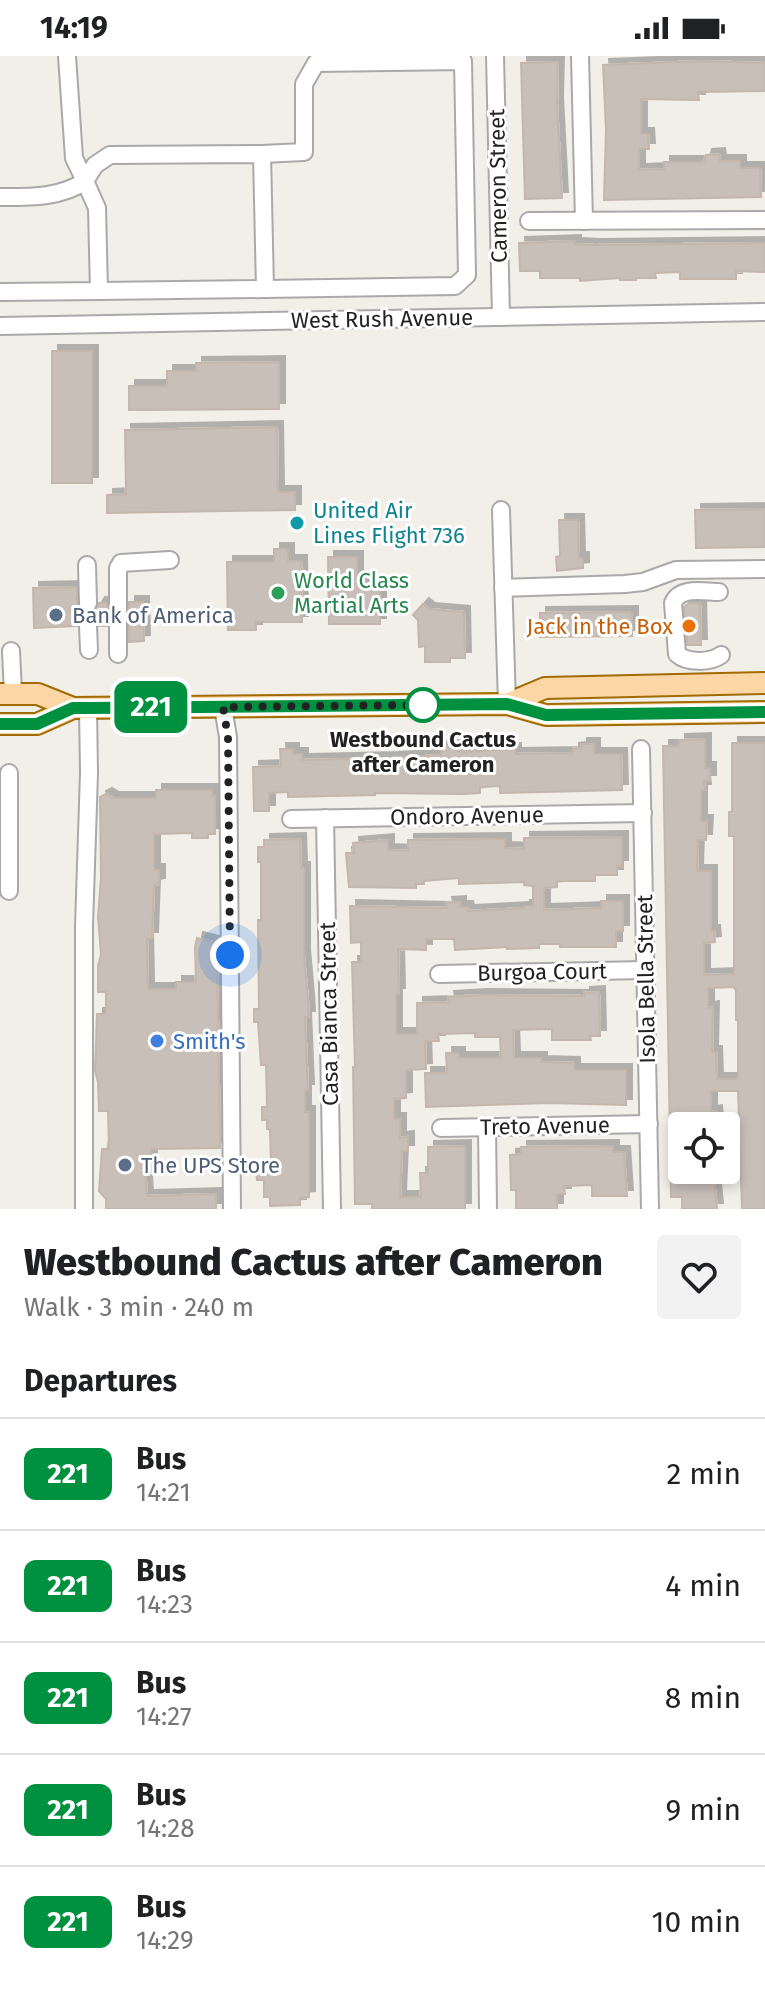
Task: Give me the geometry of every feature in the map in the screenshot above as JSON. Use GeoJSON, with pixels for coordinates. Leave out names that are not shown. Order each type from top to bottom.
{"type":"FeatureCollection","features":[{"type":"Feature","properties":{"kind":"main road"},"geometry":{"type":"LineString","coordinates":[[507,704],[545,688],[765,683]]}},
{"type":"Feature","properties":{"kind":"main road"},"geometry":{"type":"LineString","coordinates":[[6,694],[38,694],[81,708],[507,704],[546,715],[765,712]]}},
{"type":"Feature","properties":{"kind":"main road"},"geometry":{"type":"LineString","coordinates":[[0,724],[37,724],[81,708]]}},
{"type":"Feature","properties":{"kind":"street"},"geometry":{"type":"LineString","coordinates":[[67,56],[74,158],[97,208],[99,291]]}},
{"type":"Feature","properties":{"kind":"street","name":"Cameron Street"},"geometry":{"type":"LineString","coordinates":[[495,56],[501,317]]}},
{"type":"Feature","properties":{"kind":"street"},"geometry":{"type":"LineString","coordinates":[[580,56],[584,221]]}},
{"type":"Feature","properties":{"kind":"street"},"geometry":{"type":"LineString","coordinates":[[0,197],[58,194],[72,190],[85,181],[95,165],[110,155],[304,152],[304,84],[316,59],[462,58],[467,275],[455,286],[0,292]]}},
{"type":"Feature","properties":{"kind":"street"},"geometry":{"type":"LineString","coordinates":[[262,154],[265,289]]}},
{"type":"Feature","properties":{"kind":"street"},"geometry":{"type":"LineString","coordinates":[[529,221],[765,220]]}},
{"type":"Feature","properties":{"kind":"street","name":"West Rush Avenue"},"geometry":{"type":"LineString","coordinates":[[0,326],[765,312]]}},
{"type":"Feature","properties":{"kind":"street"},"geometry":{"type":"LineString","coordinates":[[501,510],[507,704]]}},
{"type":"Feature","properties":{"kind":"street"},"geometry":{"type":"LineString","coordinates":[[118,654],[118,568],[121,563],[132,561],[170,560]]}},
{"type":"Feature","properties":{"kind":"street"},"geometry":{"type":"LineString","coordinates":[[87,565],[88,603]]}},
{"type":"Feature","properties":{"kind":"street"},"geometry":{"type":"LineString","coordinates":[[503,588],[625,584],[643,582],[676,570],[765,569]]}},
{"type":"Feature","properties":{"kind":"street"},"geometry":{"type":"LineString","coordinates":[[719,592],[681,592],[673,603],[677,654],[688,660],[712,659],[721,655]]}},
{"type":"Feature","properties":{"kind":"street"},"geometry":{"type":"LineString","coordinates":[[88,626],[89,650]]}},
{"type":"Feature","properties":{"kind":"street"},"geometry":{"type":"LineString","coordinates":[[6,694],[11,651]]}},
{"type":"Feature","properties":{"kind":"street"},"geometry":{"type":"LineString","coordinates":[[223,707],[229,748],[232,1209]]}},
{"type":"Feature","properties":{"kind":"street"},"geometry":{"type":"LineString","coordinates":[[81,708],[89,773],[84,926],[84,1209]]}},
{"type":"Feature","properties":{"kind":"street","name":"Isola Bella Street"},"geometry":{"type":"LineString","coordinates":[[641,749],[650,1209]]}},
{"type":"Feature","properties":{"kind":"street"},"geometry":{"type":"LineString","coordinates":[[9,773],[9,891]]}},
{"type":"Feature","properties":{"kind":"street","name":"Ondoro Avenue"},"geometry":{"type":"LineString","coordinates":[[291,819],[643,813]]}},
{"type":"Feature","properties":{"kind":"street","name":"Casa Bianca Street"},"geometry":{"type":"LineString","coordinates":[[325,818],[332,1209]]}},
{"type":"Feature","properties":{"kind":"street","name":"Burgoa Court"},"geometry":{"type":"LineString","coordinates":[[439,974],[645,970]]}},
{"type":"Feature","properties":{"kind":"street","name":"Treto Avenue"},"geometry":{"type":"LineString","coordinates":[[441,1128],[649,1124]]}},
{"type":"Feature","properties":{"kind":"street"},"geometry":{"type":"LineString","coordinates":[[487,1127],[488,1209]]}},
{"type":"Feature","properties":{"kind":"building"},"geometry":{"type":"Polygon","coordinates":[[[702,61],[765,63],[765,91],[698,92],[699,100],[641,99],[641,134],[648,134],[649,149],[639,149],[639,170],[664,169],[664,162],[704,162],[706,155],[719,154],[720,161],[740,161],[740,168],[760,168],[761,197],[604,200],[606,130],[603,65],[702,61]]]}},
{"type":"Feature","properties":{"kind":"building"},"geometry":{"type":"Polygon","coordinates":[[[558,62],[562,198],[525,199],[521,63],[558,62]]]}},
{"type":"Feature","properties":{"kind":"building"},"geometry":{"type":"Polygon","coordinates":[[[575,241],[575,244],[595,245],[765,243],[765,272],[736,271],[736,279],[680,279],[680,272],[655,273],[656,278],[636,280],[580,281],[580,278],[540,278],[540,271],[520,271],[519,243],[575,241]]]}},
{"type":"Feature","properties":{"kind":"building"},"geometry":{"type":"Polygon","coordinates":[[[52,351],[92,351],[92,483],[52,483],[52,351]]]}},
{"type":"Feature","properties":{"kind":"building"},"geometry":{"type":"Polygon","coordinates":[[[279,362],[279,409],[129,410],[129,386],[167,386],[167,371],[196,371],[196,363],[279,362]]]}},
{"type":"Feature","properties":{"kind":"building"},"geometry":{"type":"Polygon","coordinates":[[[277,427],[278,492],[295,492],[295,510],[107,513],[107,495],[126,494],[125,430],[277,427]]]}},
{"type":"Feature","properties":{"kind":"building"},"geometry":{"type":"Polygon","coordinates":[[[765,509],[765,547],[696,548],[695,510],[765,509]]]}},
{"type":"Feature","properties":{"kind":"building"},"geometry":{"type":"Polygon","coordinates":[[[559,520],[578,520],[579,558],[583,558],[583,568],[557,571],[556,557],[560,556],[559,520]]]}},
{"type":"Feature","properties":{"kind":"building"},"geometry":{"type":"Polygon","coordinates":[[[274,549],[288,549],[288,561],[301,561],[302,622],[256,622],[256,630],[228,630],[227,562],[274,562],[274,549]]]}},
{"type":"Feature","properties":{"kind":"building"},"geometry":{"type":"Polygon","coordinates":[[[328,557],[357,557],[357,579],[362,579],[362,583],[380,583],[380,624],[329,624],[328,557]]]}},
{"type":"Feature","properties":{"kind":"building","name":"Bank of America"},"geometry":{"type":"Polygon","coordinates":[[[77,587],[77,604],[83,613],[93,613],[99,603],[107,603],[107,626],[99,626],[97,620],[88,615],[82,617],[77,626],[34,628],[33,588],[77,587]]]}},
{"type":"Feature","properties":{"kind":"building"},"geometry":{"type":"Polygon","coordinates":[[[129,602],[143,602],[144,641],[129,642],[129,602]]]}},
{"type":"Feature","properties":{"kind":"building","name":"Jack in the Box"},"geometry":{"type":"Polygon","coordinates":[[[689,603],[700,603],[701,645],[687,645],[684,607],[689,603]]]}},
{"type":"Feature","properties":{"kind":"building"},"geometry":{"type":"Polygon","coordinates":[[[423,604],[429,609],[464,612],[465,658],[450,658],[450,662],[425,662],[425,646],[419,647],[418,620],[413,615],[423,604]]]}},
{"type":"Feature","properties":{"kind":"building"},"geometry":{"type":"Polygon","coordinates":[[[632,612],[632,636],[540,637],[540,613],[632,612]]]}},
{"type":"Feature","properties":{"kind":"building"},"geometry":{"type":"Polygon","coordinates":[[[705,739],[705,768],[710,768],[710,781],[704,781],[705,790],[701,790],[701,821],[707,821],[706,840],[698,840],[697,871],[711,871],[711,931],[714,931],[715,942],[704,943],[704,975],[734,974],[734,836],[729,836],[732,743],[765,743],[765,1209],[742,1209],[738,1091],[711,1091],[711,1112],[669,1112],[663,746],[679,746],[679,740],[705,739]],[[734,987],[708,988],[708,1008],[713,1007],[712,1052],[716,1052],[717,1079],[738,1079],[734,987]]]}},
{"type":"Feature","properties":{"kind":"building"},"geometry":{"type":"Polygon","coordinates":[[[581,744],[594,744],[594,754],[621,754],[622,790],[500,793],[500,786],[480,787],[480,793],[464,794],[375,793],[288,797],[288,792],[269,793],[269,811],[254,811],[253,767],[281,766],[280,749],[293,749],[293,754],[302,754],[302,760],[441,755],[441,747],[455,746],[455,750],[463,752],[515,749],[515,754],[573,753],[573,749],[581,748],[581,744]]]}},
{"type":"Feature","properties":{"kind":"building"},"geometry":{"type":"Polygon","coordinates":[[[156,790],[212,790],[212,796],[215,796],[215,834],[208,834],[208,838],[192,838],[192,833],[154,834],[154,870],[159,870],[159,884],[154,885],[152,938],[147,938],[148,989],[176,989],[176,982],[196,982],[197,938],[213,942],[211,952],[217,953],[220,1148],[151,1149],[151,1168],[145,1168],[147,1196],[216,1194],[216,1209],[106,1209],[106,1199],[99,1191],[102,1149],[109,1149],[108,1111],[99,1111],[95,1071],[97,1014],[106,1014],[106,992],[98,992],[101,954],[98,917],[100,797],[106,794],[113,798],[156,798],[156,790]]]}},
{"type":"Feature","properties":{"kind":"building"},"geometry":{"type":"Polygon","coordinates":[[[622,837],[622,866],[617,866],[617,875],[595,875],[595,881],[557,881],[557,887],[544,888],[544,910],[601,908],[601,901],[623,901],[623,931],[616,931],[616,947],[539,944],[539,948],[455,950],[454,939],[426,939],[426,950],[398,949],[396,1034],[417,1034],[417,1003],[449,1002],[448,997],[481,995],[584,996],[584,993],[599,992],[600,1036],[590,1036],[591,1040],[552,1040],[552,1029],[513,1030],[514,1058],[574,1063],[574,1070],[626,1070],[626,1105],[549,1103],[426,1107],[425,1073],[447,1073],[446,1053],[459,1053],[459,1058],[501,1058],[500,1037],[475,1037],[475,1033],[438,1034],[439,1041],[425,1041],[426,1069],[406,1070],[406,1098],[394,1099],[394,1119],[400,1119],[400,1138],[408,1137],[408,1151],[402,1151],[400,1197],[421,1197],[420,1173],[428,1173],[428,1147],[465,1146],[465,1209],[372,1209],[372,1204],[355,1204],[352,962],[361,962],[361,942],[351,943],[350,906],[447,908],[446,903],[460,902],[460,907],[467,907],[468,911],[524,908],[533,906],[533,886],[524,885],[524,882],[459,884],[459,878],[424,881],[424,884],[416,884],[416,888],[349,887],[346,853],[354,853],[353,843],[388,840],[388,850],[408,851],[408,840],[505,839],[505,848],[524,849],[524,838],[622,837]]]}},
{"type":"Feature","properties":{"kind":"building"},"geometry":{"type":"Polygon","coordinates":[[[300,839],[301,868],[304,868],[304,955],[309,1017],[305,1017],[308,1090],[305,1090],[305,1112],[309,1112],[309,1197],[300,1198],[300,1205],[270,1206],[270,1197],[264,1197],[264,1180],[257,1180],[256,1167],[271,1166],[270,1129],[267,1129],[267,1120],[262,1120],[262,1107],[267,1107],[266,1065],[261,1065],[258,1022],[254,1022],[254,1009],[259,1009],[261,862],[258,862],[258,847],[264,847],[264,840],[300,839]]]}},
{"type":"Feature","properties":{"kind":"building"},"geometry":{"type":"Polygon","coordinates":[[[613,1146],[613,1152],[624,1152],[627,1196],[592,1196],[592,1185],[564,1186],[565,1194],[557,1194],[557,1209],[516,1209],[516,1190],[511,1190],[510,1155],[521,1154],[521,1147],[613,1146]]]}},
{"type":"Feature","properties":{"kind":"building"},"geometry":{"type":"Polygon","coordinates":[[[671,1184],[714,1184],[717,1209],[682,1209],[682,1197],[671,1197],[671,1184]]]}},
{"type":"Feature","properties":{"kind":"bus line","name":"221"},"geometry":{"type":"LineString","coordinates":[[0,724],[37,724],[73,708],[507,704],[546,715],[765,712]]}},
{"type":"Feature","properties":{"kind":"place","name":"United Air Lines Flight 736"},"geometry":{"type":"Point","coordinates":[297,523]}},
{"type":"Feature","properties":{"kind":"place","name":"World Class Martial Arts"},"geometry":{"type":"Point","coordinates":[278,593]}},
{"type":"Feature","properties":{"kind":"place","name":"Bank of America"},"geometry":{"type":"Point","coordinates":[56,615]}},
{"type":"Feature","properties":{"kind":"place","name":"Jack in the Box"},"geometry":{"type":"Point","coordinates":[689,626]}},
{"type":"Feature","properties":{"kind":"place","name":"Westbound Cactus after Cameron"},"geometry":{"type":"Point","coordinates":[423,705]}},
{"type":"Feature","properties":{"kind":"place","name":"Smith's"},"geometry":{"type":"Point","coordinates":[157,1041]}},
{"type":"Feature","properties":{"kind":"place","name":"The UPS Store"},"geometry":{"type":"Point","coordinates":[125,1165]}},
{"type":"Feature","properties":{"kind":"route"},"geometry":{"type":"LineString","coordinates":[[230,955],[228,737],[223,707],[423,705]]}}]}
